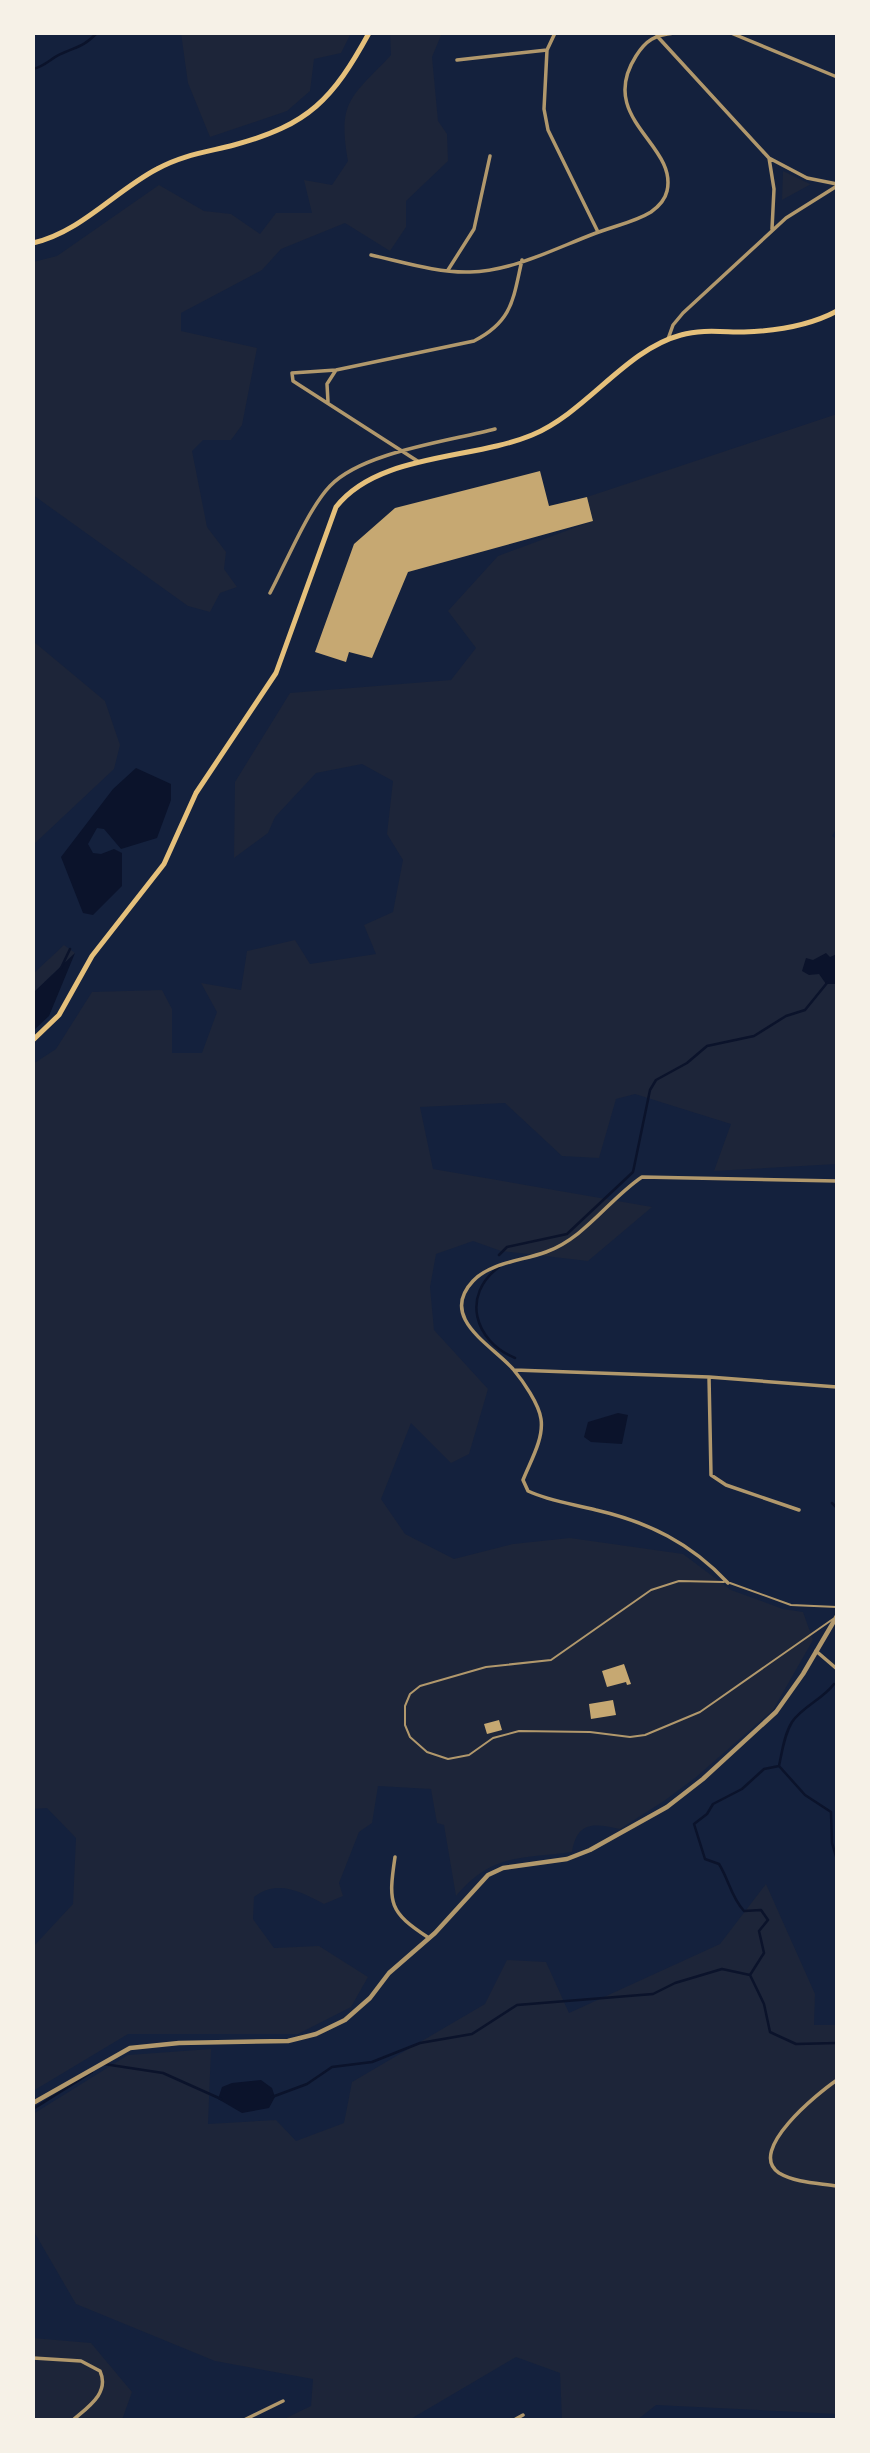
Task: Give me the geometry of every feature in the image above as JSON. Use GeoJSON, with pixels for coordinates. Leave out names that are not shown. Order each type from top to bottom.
{"type":"FeatureCollection","features":[{"type":"Feature","properties":{"kind":"main road"},"geometry":{"type":"LineString","coordinates":[[33,243],[76,224],[154,170],[175,159],[264,135],[309,112],[330,96],[345,78],[369,33]]}},
{"type":"Feature","properties":{"kind":"main road"},"geometry":{"type":"LineString","coordinates":[[33,1040],[59,1015],[92,956],[164,864],[202,783],[276,673],[336,507],[359,483],[420,464],[531,436],[559,421],[641,355],[668,339],[695,332],[784,328],[817,321],[837,311]]}},
{"type":"Feature","properties":{"kind":"street"},"geometry":{"type":"LineString","coordinates":[[555,33],[547,50],[544,109],[548,130],[598,232]]}},
{"type":"Feature","properties":{"kind":"street"},"geometry":{"type":"LineString","coordinates":[[371,255],[448,270],[483,271],[522,260],[652,211],[666,194],[666,178],[662,166],[632,117],[623,86],[633,61],[655,34],[674,33]]}},
{"type":"Feature","properties":{"kind":"street"},"geometry":{"type":"LineString","coordinates":[[731,33],[837,77]]}},
{"type":"Feature","properties":{"kind":"street"},"geometry":{"type":"LineString","coordinates":[[655,34],[769,158],[807,178],[837,185]]}},
{"type":"Feature","properties":{"kind":"street"},"geometry":{"type":"LineString","coordinates":[[457,60],[547,50]]}},
{"type":"Feature","properties":{"kind":"street"},"geometry":{"type":"LineString","coordinates":[[448,270],[474,229],[491,156]]}},
{"type":"Feature","properties":{"kind":"street"},"geometry":{"type":"LineString","coordinates":[[769,158],[774,188],[772,231]]}},
{"type":"Feature","properties":{"kind":"street"},"geometry":{"type":"LineString","coordinates":[[668,339],[673,325],[683,313],[772,231],[804,205],[837,185]]}},
{"type":"Feature","properties":{"kind":"street"},"geometry":{"type":"LineString","coordinates":[[420,464],[293,381],[291,376],[298,370],[336,370],[474,341],[493,331],[505,318],[512,303],[522,260]]}},
{"type":"Feature","properties":{"kind":"street"},"geometry":{"type":"LineString","coordinates":[[328,402],[327,384],[336,370]]}},
{"type":"Feature","properties":{"kind":"street"},"geometry":{"type":"LineString","coordinates":[[270,593],[330,486],[366,462],[495,429]]}},
{"type":"Feature","properties":{"kind":"street"},"geometry":{"type":"LineString","coordinates":[[728,1583],[701,1556],[669,1536],[627,1518],[528,1491],[523,1480],[538,1442],[541,1418],[538,1407],[514,1370],[468,1326],[461,1304],[464,1292],[490,1269],[555,1248],[602,1213],[642,1177],[837,1181]]}},
{"type":"Feature","properties":{"kind":"street"},"geometry":{"type":"LineString","coordinates":[[514,1370],[709,1377],[837,1387]]}},
{"type":"Feature","properties":{"kind":"street"},"geometry":{"type":"LineString","coordinates":[[709,1377],[711,1475],[726,1485],[799,1510]]}},
{"type":"Feature","properties":{"kind":"street"},"geometry":{"type":"LineString","coordinates":[[33,2103],[130,2048],[179,2043],[288,2041],[316,2035],[359,2010],[389,1973],[429,1938],[488,1875],[524,1863],[579,1855],[621,1835],[667,1807],[703,1779],[776,1712],[817,1651],[836,1616]]}},
{"type":"Feature","properties":{"kind":"street"},"geometry":{"type":"LineString","coordinates":[[817,1651],[837,1669]]}},
{"type":"Feature","properties":{"kind":"street"},"geometry":{"type":"LineString","coordinates":[[395,1857],[391,1901],[404,1922],[429,1938]]}},
{"type":"Feature","properties":{"kind":"street"},"geometry":{"type":"LineString","coordinates":[[837,2080],[789,2124],[770,2147],[769,2155],[772,2166],[783,2174],[837,2186]]}},
{"type":"Feature","properties":{"kind":"street"},"geometry":{"type":"LineString","coordinates":[[33,2358],[81,2361],[100,2371],[103,2384],[99,2396],[73,2420]]}},
{"type":"Feature","properties":{"kind":"street"},"geometry":{"type":"LineString","coordinates":[[244,2420],[283,2401]]}},
{"type":"Feature","properties":{"kind":"street"},"geometry":{"type":"LineString","coordinates":[[514,2420],[523,2415]]}},
{"type":"Feature","properties":{"kind":"lane"},"geometry":{"type":"LineString","coordinates":[[836,1616],[700,1712],[645,1735],[630,1737],[590,1732],[519,1731],[488,1741],[469,1755],[448,1759],[426,1752],[410,1737],[405,1725],[405,1706],[411,1694],[420,1686],[486,1667],[551,1660],[636,1597],[678,1581],[728,1583],[790,1605],[837,1607]]}},
{"type":"Feature","properties":{"kind":"shaded area"},"geometry":{"type":"Polygon","coordinates":[[[181,33],[351,33],[341,53],[314,59],[310,91],[287,111],[210,137],[188,83],[181,33]]]}},
{"type":"Feature","properties":{"kind":"shaded area"},"geometry":{"type":"Polygon","coordinates":[[[390,33],[442,33],[432,57],[438,121],[447,134],[448,161],[406,201],[406,227],[390,251],[345,223],[281,249],[262,270],[181,313],[181,331],[257,348],[242,425],[231,440],[203,440],[192,451],[207,527],[226,552],[224,569],[237,587],[220,593],[210,612],[188,606],[33,495],[33,262],[57,256],[159,185],[204,211],[231,214],[260,234],[276,213],[312,213],[304,180],[332,185],[348,161],[345,141],[346,112],[357,91],[391,55],[390,33]]]}},
{"type":"Feature","properties":{"kind":"shaded area"},"geometry":{"type":"Polygon","coordinates":[[[783,171],[810,184],[811,184],[782,200],[783,171]]]}},
{"type":"Feature","properties":{"kind":"shaded area"},"geometry":{"type":"Polygon","coordinates":[[[837,414],[837,828],[832,836],[837,839],[837,1164],[714,1171],[731,1124],[635,1094],[616,1099],[599,1158],[562,1156],[505,1103],[420,1107],[433,1169],[652,1207],[588,1261],[501,1251],[473,1241],[436,1254],[430,1287],[434,1330],[488,1389],[469,1454],[451,1463],[411,1423],[381,1499],[405,1534],[454,1559],[513,1544],[570,1538],[683,1554],[731,1590],[783,1609],[803,1612],[813,1640],[773,1710],[695,1778],[664,1801],[620,1829],[595,1825],[588,1827],[578,1834],[572,1852],[508,1860],[495,1865],[469,1882],[456,1896],[444,1825],[437,1823],[431,1789],[378,1786],[372,1823],[359,1832],[339,1883],[343,1896],[324,1904],[298,1892],[281,1888],[254,1897],[253,1919],[274,1948],[319,1946],[368,1977],[351,2007],[298,2034],[128,2034],[33,2091],[33,1947],[73,1904],[76,1838],[47,1808],[33,1809],[33,1064],[56,1049],[92,992],[162,990],[172,1009],[172,1053],[202,1053],[217,1012],[201,983],[241,990],[247,951],[295,940],[310,964],[376,954],[364,925],[393,912],[403,860],[387,834],[393,781],[362,764],[316,773],[275,817],[268,833],[234,858],[235,782],[290,693],[451,680],[476,648],[448,611],[498,556],[593,521],[587,497],[837,414]]]}},
{"type":"Feature","properties":{"kind":"shaded area"},"geometry":{"type":"Polygon","coordinates":[[[33,641],[105,701],[120,745],[114,769],[33,845],[33,641]]]}},
{"type":"Feature","properties":{"kind":"shaded area"},"geometry":{"type":"Polygon","coordinates":[[[136,768],[171,784],[171,800],[157,838],[121,849],[104,829],[97,828],[88,844],[93,853],[101,854],[114,849],[122,853],[122,886],[93,915],[83,913],[61,857],[113,789],[136,768]]]}},
{"type":"Feature","properties":{"kind":"shaded area"},"geometry":{"type":"Polygon","coordinates":[[[64,945],[75,953],[33,993],[33,974],[64,945]]]}},
{"type":"Feature","properties":{"kind":"shaded area"},"geometry":{"type":"Polygon","coordinates":[[[75,953],[49,1016],[33,1031],[33,993],[75,953]]]}},
{"type":"Feature","properties":{"kind":"shaded area"},"geometry":{"type":"Polygon","coordinates":[[[826,953],[830,957],[837,954],[837,984],[826,984],[819,974],[809,975],[802,971],[806,958],[813,960],[826,953]]]}},
{"type":"Feature","properties":{"kind":"shaded area"},"geometry":{"type":"Polygon","coordinates":[[[618,1413],[628,1415],[622,1444],[591,1442],[584,1437],[588,1422],[618,1413]]]}},
{"type":"Feature","properties":{"kind":"shaded area"},"geometry":{"type":"Polygon","coordinates":[[[766,1884],[815,1994],[814,2025],[837,2025],[837,2414],[656,2405],[637,2420],[562,2420],[560,2373],[516,2357],[409,2420],[282,2420],[311,2406],[313,2379],[215,2361],[76,2304],[33,2230],[33,2114],[128,2055],[211,2049],[208,2124],[276,2120],[296,2141],[344,2123],[352,2082],[485,2004],[507,1960],[546,1962],[569,2013],[720,1944],[766,1884]]]}},
{"type":"Feature","properties":{"kind":"shaded area"},"geometry":{"type":"Polygon","coordinates":[[[261,2080],[272,2088],[275,2097],[269,2108],[242,2113],[218,2099],[222,2087],[232,2083],[261,2080]]]}},
{"type":"Feature","properties":{"kind":"shaded area"},"geometry":{"type":"Polygon","coordinates":[[[33,2338],[91,2343],[132,2392],[122,2420],[33,2420],[33,2338]]]}},
{"type":"Feature","properties":{"kind":"building"},"geometry":{"type":"Polygon","coordinates":[[[540,471],[549,506],[587,497],[593,521],[408,572],[372,658],[349,652],[346,662],[315,652],[354,544],[395,508],[540,471]]]}},
{"type":"Feature","properties":{"kind":"building"},"geometry":{"type":"Polygon","coordinates":[[[624,1664],[631,1684],[627,1685],[626,1682],[607,1687],[602,1671],[624,1664]]]}},
{"type":"Feature","properties":{"kind":"building"},"geometry":{"type":"Polygon","coordinates":[[[613,1700],[616,1715],[591,1719],[589,1704],[613,1700]]]}},
{"type":"Feature","properties":{"kind":"building"},"geometry":{"type":"Polygon","coordinates":[[[499,1720],[502,1730],[487,1734],[484,1724],[499,1720]]]}},
{"type":"Feature","properties":{"kind":"waterway"},"geometry":{"type":"LineString","coordinates":[[33,69],[81,45],[97,33]]}},
{"type":"Feature","properties":{"kind":"waterway"},"geometry":{"type":"LineString","coordinates":[[61,968],[70,949]]}},
{"type":"Feature","properties":{"kind":"waterway"},"geometry":{"type":"LineString","coordinates":[[499,1255],[507,1247],[567,1234],[633,1172],[650,1090],[656,1080],[687,1063],[707,1046],[754,1036],[786,1016],[805,1010],[827,983]]}},
{"type":"Feature","properties":{"kind":"waterway"},"geometry":{"type":"LineString","coordinates":[[499,1267],[487,1278],[480,1291],[477,1317],[490,1341],[515,1358]]}},
{"type":"Feature","properties":{"kind":"waterway"},"geometry":{"type":"LineString","coordinates":[[832,1503],[837,1508]]}},
{"type":"Feature","properties":{"kind":"waterway"},"geometry":{"type":"LineString","coordinates":[[834,1684],[792,1722],[785,1738],[779,1766],[805,1795],[831,1812],[832,1843],[837,1860]]}},
{"type":"Feature","properties":{"kind":"waterway"},"geometry":{"type":"LineString","coordinates":[[779,1766],[764,1769],[742,1789],[713,1804],[707,1814],[694,1824],[705,1859],[719,1864],[740,1906],[744,1911],[761,1910],[768,1920],[759,1931],[764,1953],[750,1975],[764,2004],[770,2032],[796,2044],[837,2043]]}},
{"type":"Feature","properties":{"kind":"waterway"},"geometry":{"type":"LineString","coordinates":[[272,2097],[307,2084],[332,2067],[372,2062],[420,2043],[472,2034],[517,2005],[653,1994],[675,1983],[722,1969],[750,1975]]}},
{"type":"Feature","properties":{"kind":"waterway"},"geometry":{"type":"LineString","coordinates":[[104,2064],[163,2073],[221,2099]]}},
{"type":"Feature","properties":{"kind":"waterway"},"geometry":{"type":"LineString","coordinates":[[33,2109],[92,2072]]}}]}
